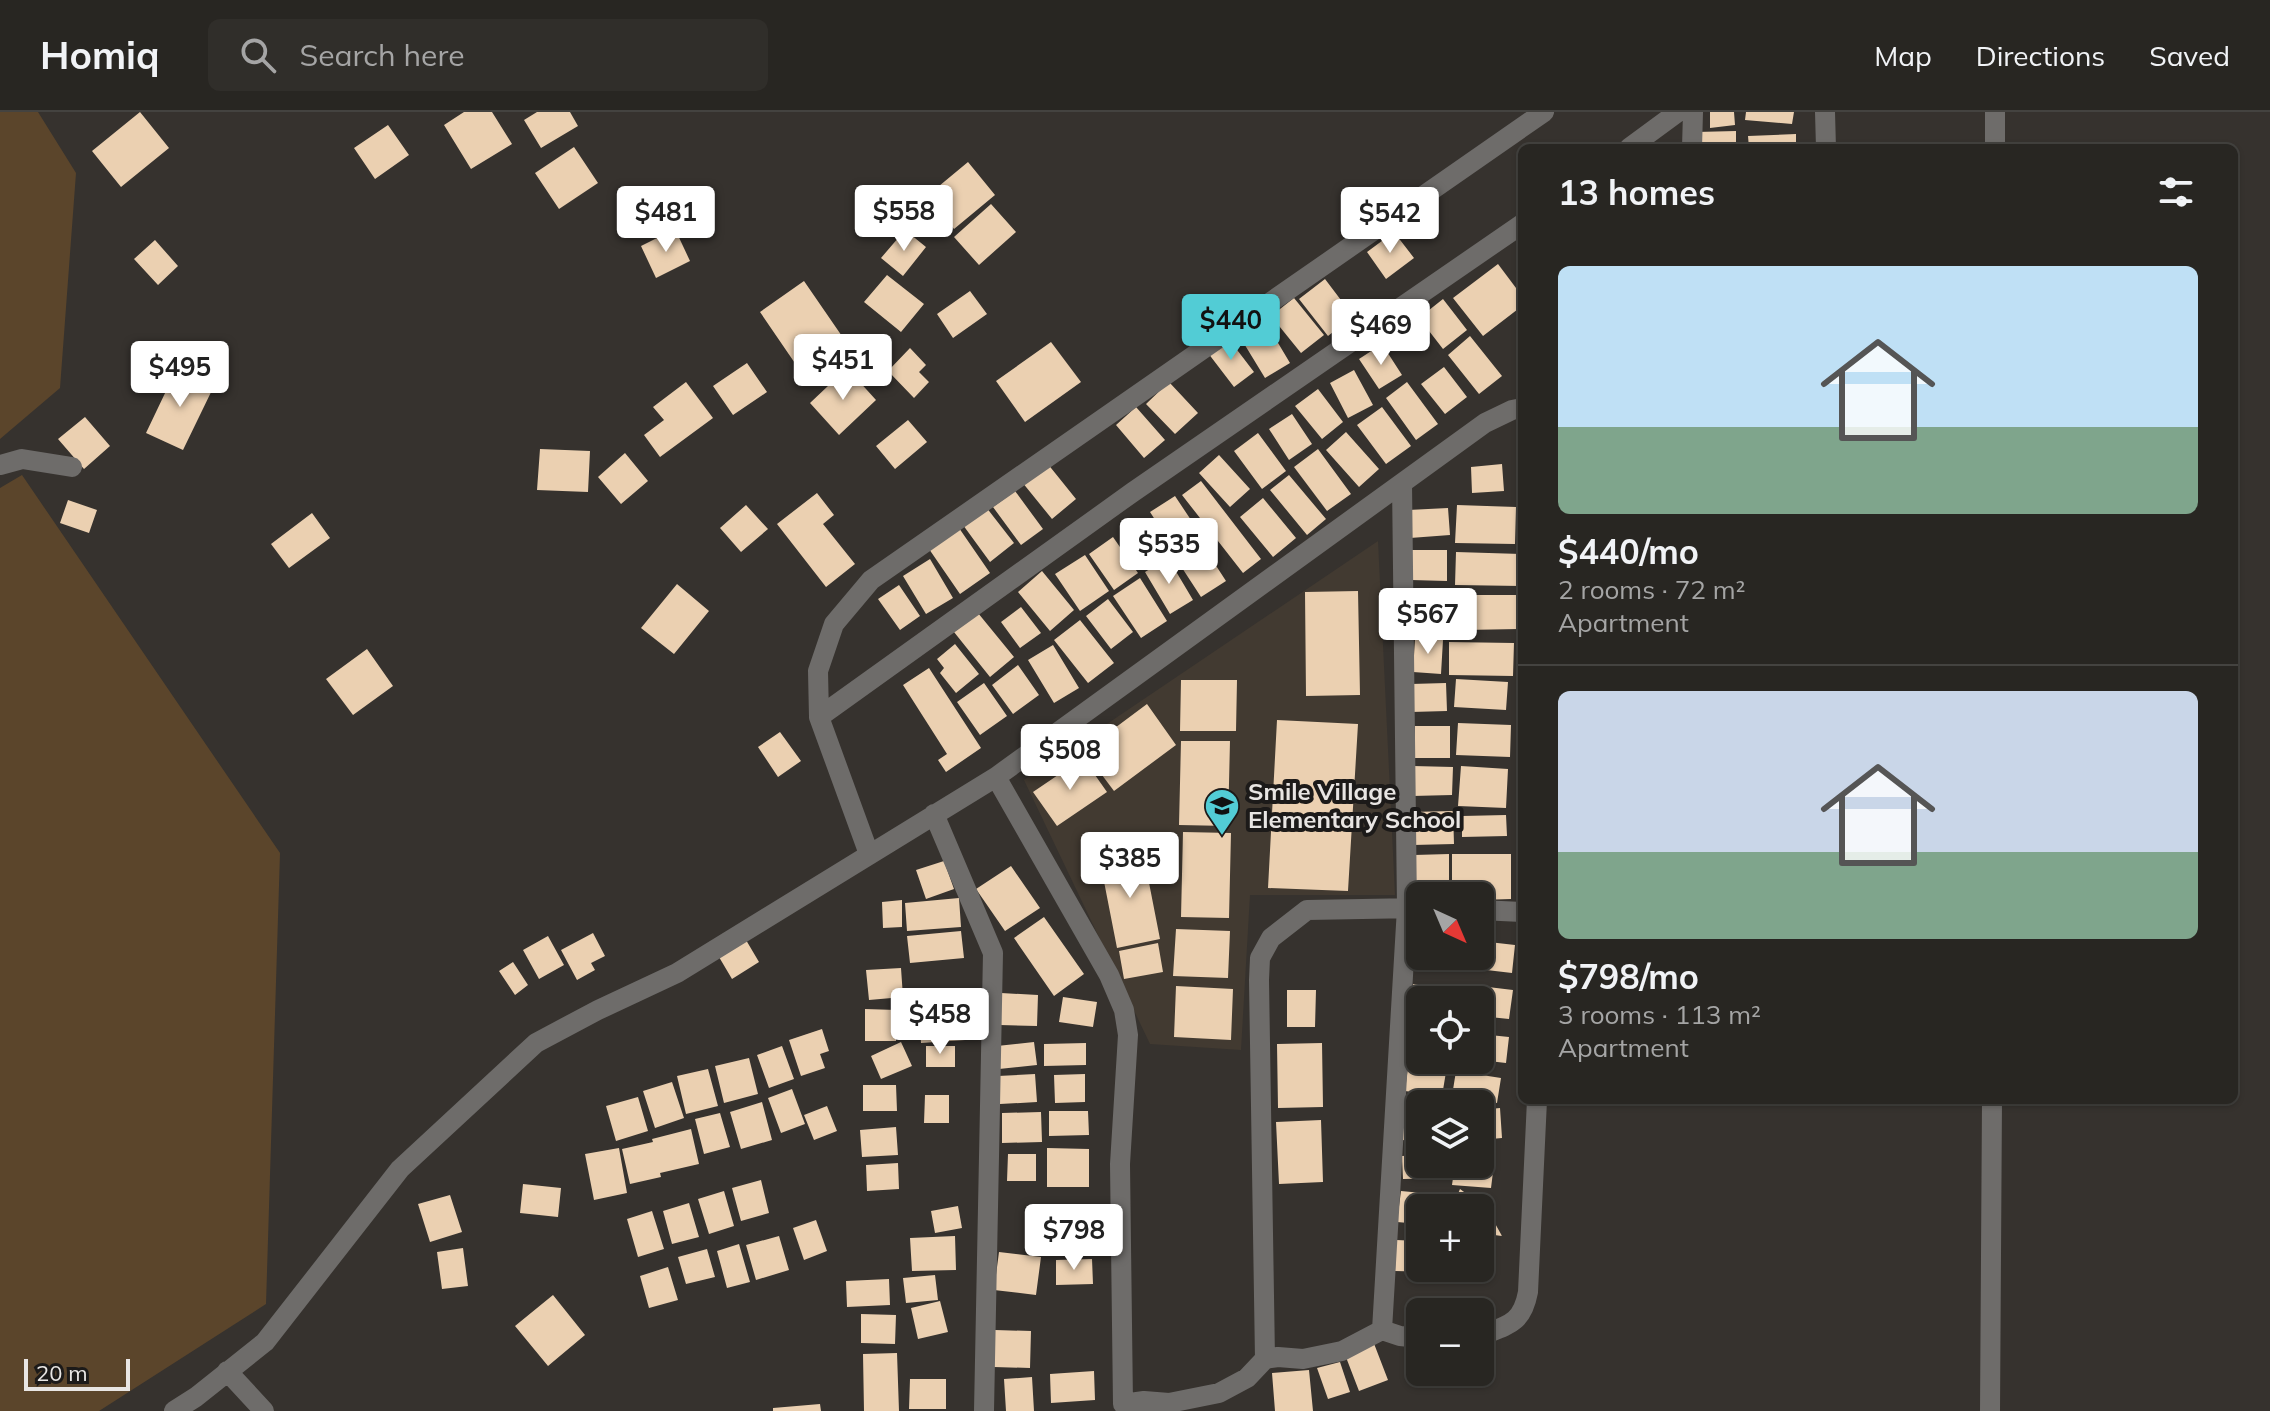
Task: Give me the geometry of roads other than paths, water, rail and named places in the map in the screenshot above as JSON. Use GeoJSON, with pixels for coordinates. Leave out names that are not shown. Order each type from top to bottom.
{"type":"FeatureCollection","features":[{"type":"Feature","properties":{"kind":"street"},"geometry":{"type":"LineString","coordinates":[[869,854],[819,717],[818,671],[834,624],[871,580],[1544,112]]}},
{"type":"Feature","properties":{"kind":"street"},"geometry":{"type":"LineString","coordinates":[[1634,144],[1678,112]]}},
{"type":"Feature","properties":{"kind":"street"},"geometry":{"type":"LineString","coordinates":[[1692,144],[1693,112]]}},
{"type":"Feature","properties":{"kind":"street"},"geometry":{"type":"LineString","coordinates":[[1825,112],[1826,144]]}},
{"type":"Feature","properties":{"kind":"street"},"geometry":{"type":"LineString","coordinates":[[1995,112],[1995,144]]}},
{"type":"Feature","properties":{"kind":"street"},"geometry":{"type":"LineString","coordinates":[[819,717],[1133,492],[1518,227]]}},
{"type":"Feature","properties":{"kind":"street"},"geometry":{"type":"LineString","coordinates":[[174,1411],[265,1342],[400,1169],[536,1043],[677,973],[996,777],[1485,423],[1518,409]]}},
{"type":"Feature","properties":{"kind":"street"},"geometry":{"type":"LineString","coordinates":[[0,465],[22,459],[72,467]]}},
{"type":"Feature","properties":{"kind":"street"},"geometry":{"type":"LineString","coordinates":[[1402,483],[1412,882]]}},
{"type":"Feature","properties":{"kind":"street"},"geometry":{"type":"LineString","coordinates":[[996,777],[1109,975],[1124,1010],[1128,1035],[1120,1164],[1119,1407],[1144,1401],[1169,1403],[1219,1393],[1247,1378],[1265,1359],[1303,1359],[1342,1351],[1382,1330],[1406,1337]]}},
{"type":"Feature","properties":{"kind":"street"},"geometry":{"type":"LineString","coordinates":[[934,814],[993,953],[984,1411]]}},
{"type":"Feature","properties":{"kind":"street"},"geometry":{"type":"LineString","coordinates":[[1265,1359],[1260,958],[1271,938],[1307,910],[1406,908]]}},
{"type":"Feature","properties":{"kind":"street"},"geometry":{"type":"LineString","coordinates":[[1494,911],[1518,912]]}},
{"type":"Feature","properties":{"kind":"street"},"geometry":{"type":"LineString","coordinates":[[1382,1330],[1408,970]]}},
{"type":"Feature","properties":{"kind":"street"},"geometry":{"type":"LineString","coordinates":[[1494,1331],[1509,1325],[1524,1311],[1528,1292],[1537,1104]]}},
{"type":"Feature","properties":{"kind":"street"},"geometry":{"type":"LineString","coordinates":[[1990,1411],[1992,1104]]}},
{"type":"Feature","properties":{"kind":"street"},"geometry":{"type":"LineString","coordinates":[[227,1371],[264,1411]]}},
{"type":"Feature","properties":{"kind":"place","name":"Smile Village Elementary School"},"geometry":{"type":"Point","coordinates":[1222,837]}}]}
